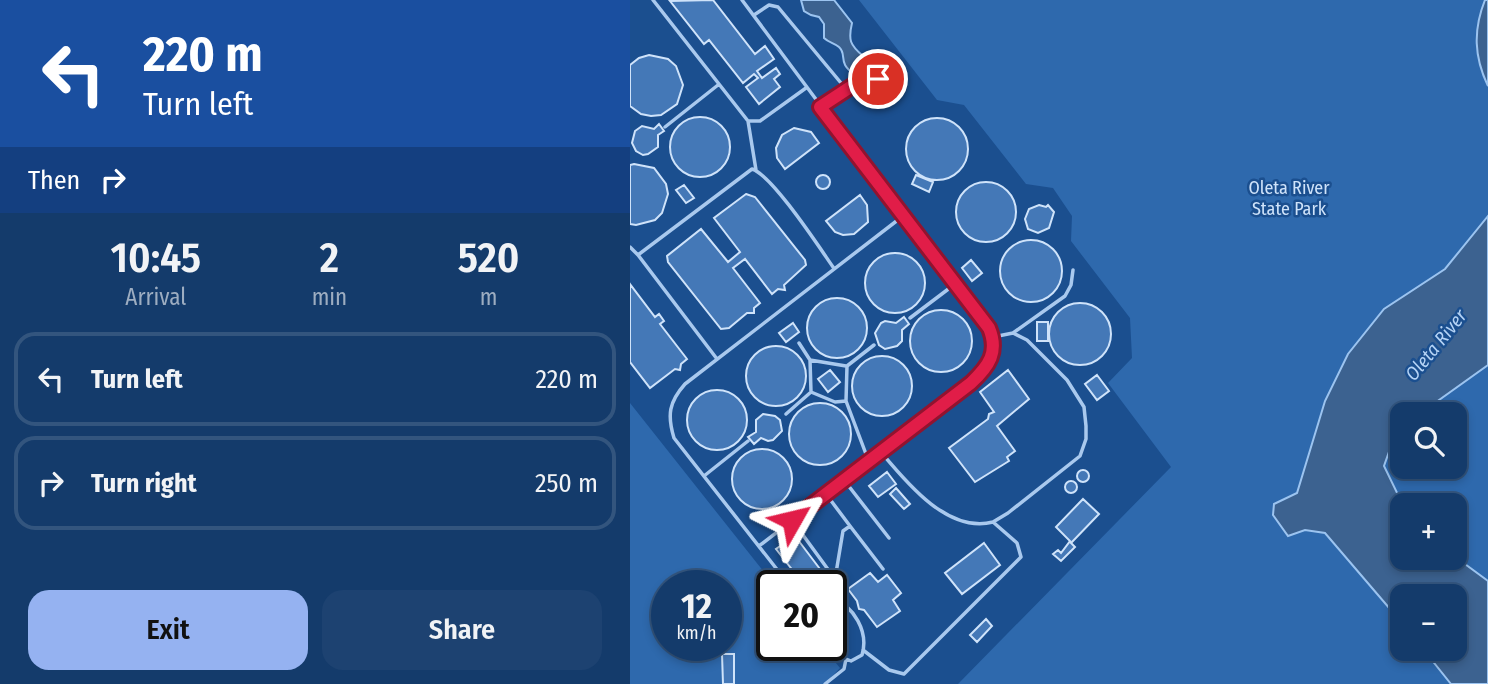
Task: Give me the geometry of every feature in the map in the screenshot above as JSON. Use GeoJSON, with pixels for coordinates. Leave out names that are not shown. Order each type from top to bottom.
{"type":"FeatureCollection","features":[{"type":"Feature","properties":{"kind":"lane"},"geometry":{"type":"LineString","coordinates":[[653,0],[748,121],[756,170],[772,185],[834,267]]}},
{"type":"Feature","properties":{"kind":"lane"},"geometry":{"type":"LineString","coordinates":[[742,0],[902,216],[989,328],[993,337],[990,363],[983,372],[759,546]]}},
{"type":"Feature","properties":{"kind":"lane"},"geometry":{"type":"LineString","coordinates":[[754,16],[769,5],[778,7],[846,89]]}},
{"type":"Feature","properties":{"kind":"lane"},"geometry":{"type":"LineString","coordinates":[[820,107],[855,84],[878,79],[898,83]]}},
{"type":"Feature","properties":{"kind":"lane"},"geometry":{"type":"LineString","coordinates":[[664,127],[718,85]]}},
{"type":"Feature","properties":{"kind":"lane"},"geometry":{"type":"LineString","coordinates":[[748,121],[760,121],[806,88]]}},
{"type":"Feature","properties":{"kind":"lane"},"geometry":{"type":"LineString","coordinates":[[638,255],[749,170],[756,170]]}},
{"type":"Feature","properties":{"kind":"lane"},"geometry":{"type":"LineString","coordinates":[[778,570],[674,438],[669,422],[670,409],[675,395],[685,384],[902,216]]}},
{"type":"Feature","properties":{"kind":"lane"},"geometry":{"type":"LineString","coordinates":[[630,247],[717,359]]}},
{"type":"Feature","properties":{"kind":"lane"},"geometry":{"type":"LineString","coordinates":[[993,337],[1013,333],[1065,296],[1071,285],[1073,270]]}},
{"type":"Feature","properties":{"kind":"lane"},"geometry":{"type":"LineString","coordinates":[[910,318],[955,284]]}},
{"type":"Feature","properties":{"kind":"lane"},"geometry":{"type":"LineString","coordinates":[[881,452],[917,492],[938,509],[967,522],[984,524],[1008,513],[1080,456],[1086,439],[1084,407],[1067,380],[1027,340],[1013,333]]}},
{"type":"Feature","properties":{"kind":"lane"},"geometry":{"type":"LineString","coordinates":[[800,343],[810,360],[811,392]]}},
{"type":"Feature","properties":{"kind":"lane"},"geometry":{"type":"LineString","coordinates":[[810,360],[847,366],[874,345]]}},
{"type":"Feature","properties":{"kind":"lane"},"geometry":{"type":"LineString","coordinates":[[847,366],[846,401],[869,462]]}},
{"type":"Feature","properties":{"kind":"lane"},"geometry":{"type":"LineString","coordinates":[[811,392],[835,402],[846,401]]}},
{"type":"Feature","properties":{"kind":"lane"},"geometry":{"type":"LineString","coordinates":[[786,414],[811,392]]}},
{"type":"Feature","properties":{"kind":"lane"},"geometry":{"type":"LineString","coordinates":[[704,476],[748,441]]}},
{"type":"Feature","properties":{"kind":"lane"},"geometry":{"type":"LineString","coordinates":[[845,480],[889,538]]}},
{"type":"Feature","properties":{"kind":"lane"},"geometry":{"type":"LineString","coordinates":[[826,494],[883,569]]}},
{"type":"Feature","properties":{"kind":"lane"},"geometry":{"type":"LineString","coordinates":[[792,520],[828,570]]}},
{"type":"Feature","properties":{"kind":"lane"},"geometry":{"type":"LineString","coordinates":[[863,650],[894,673],[904,674],[908,671],[1021,557],[1017,543],[993,522]]}},
{"type":"Feature","properties":{"kind":"lane"},"geometry":{"type":"LineString","coordinates":[[836,570],[843,531],[850,526]]}},
{"type":"Feature","properties":{"kind":"lane"},"geometry":{"type":"LineString","coordinates":[[847,607],[858,621],[863,650],[862,655],[855,660],[847,659]]}},
{"type":"Feature","properties":{"kind":"lane"},"geometry":{"type":"LineString","coordinates":[[825,684],[844,669],[846,661]]}},
{"type":"Feature","properties":{"kind":"green space","name":"Oleta River State Park"},"geometry":{"type":"Polygon","coordinates":[[[859,0],[1488,0],[1488,684],[958,684],[1171,467],[1108,383],[1132,358],[1130,318],[1071,241],[1072,216],[1053,188],[1026,184],[964,105],[937,100],[859,0]]]}},
{"type":"Feature","properties":{"kind":"green space"},"geometry":{"type":"Polygon","coordinates":[[[630,403],[762,570],[756,570],[756,661],[834,661],[840,668],[825,684],[630,684],[630,403]]]}},
{"type":"Feature","properties":{"kind":"water"},"geometry":{"type":"Polygon","coordinates":[[[801,0],[834,0],[852,23],[851,42],[863,56],[861,72],[856,75],[846,67],[841,50],[824,38],[824,24],[819,17],[804,11],[801,0]]]}},
{"type":"Feature","properties":{"kind":"water"},"geometry":{"type":"Polygon","coordinates":[[[1485,0],[1488,0],[1488,86],[1480,65],[1477,43],[1478,22],[1485,0]]]}},
{"type":"Feature","properties":{"kind":"water","name":"Oleta River"},"geometry":{"type":"Polygon","coordinates":[[[1488,216],[1488,365],[1436,402],[1390,402],[1390,449],[1384,466],[1397,493],[1390,493],[1390,570],[1467,570],[1467,566],[1488,581],[1488,684],[1451,684],[1433,661],[1467,661],[1467,584],[1390,584],[1390,609],[1325,533],[1305,530],[1288,536],[1273,515],[1274,504],[1297,493],[1325,401],[1348,354],[1384,309],[1445,269],[1488,216]]]}},
{"type":"Feature","properties":{"kind":"building"},"geometry":{"type":"Polygon","coordinates":[[[713,0],[755,54],[765,46],[774,59],[757,71],[762,78],[776,68],[780,74],[774,79],[780,87],[759,104],[746,87],[758,78],[754,74],[743,83],[709,40],[704,44],[670,1],[713,0]]]}},
{"type":"Feature","properties":{"kind":"building"},"geometry":{"type":"Polygon","coordinates":[[[649,55],[668,59],[676,66],[683,85],[677,104],[661,115],[641,114],[630,106],[630,65],[649,55]]]}},
{"type":"Feature","properties":{"kind":"building"},"geometry":{"type":"Polygon","coordinates":[[[694,117],[706,117],[725,130],[730,147],[728,159],[717,172],[706,177],[694,177],[675,164],[670,153],[670,141],[683,122],[694,117]]]}},
{"type":"Feature","properties":{"kind":"building"},"geometry":{"type":"Polygon","coordinates":[[[937,118],[959,127],[968,149],[959,171],[937,180],[915,171],[906,149],[915,127],[937,118]]]}},
{"type":"Feature","properties":{"kind":"building"},"geometry":{"type":"Polygon","coordinates":[[[659,124],[664,131],[658,135],[658,147],[643,155],[636,151],[632,143],[635,131],[642,126],[654,129],[659,124]]]}},
{"type":"Feature","properties":{"kind":"building"},"geometry":{"type":"Polygon","coordinates":[[[794,128],[811,132],[819,143],[785,169],[777,158],[776,148],[782,135],[794,128]]]}},
{"type":"Feature","properties":{"kind":"building"},"geometry":{"type":"Polygon","coordinates":[[[630,165],[654,168],[666,184],[668,194],[662,213],[655,220],[636,225],[630,224],[630,165]]]}},
{"type":"Feature","properties":{"kind":"building"},"geometry":{"type":"Polygon","coordinates":[[[823,175],[828,177],[828,187],[823,189],[818,187],[816,182],[818,177],[823,175]]]}},
{"type":"Feature","properties":{"kind":"building"},"geometry":{"type":"Polygon","coordinates":[[[916,175],[933,182],[929,192],[912,184],[916,175]]]}},
{"type":"Feature","properties":{"kind":"building"},"geometry":{"type":"Polygon","coordinates":[[[980,182],[992,182],[1008,190],[1014,200],[1014,224],[1008,234],[992,242],[980,242],[964,234],[956,218],[956,206],[964,190],[980,182]]]}},
{"type":"Feature","properties":{"kind":"building"},"geometry":{"type":"Polygon","coordinates":[[[684,185],[694,198],[686,203],[676,190],[684,185]]]}},
{"type":"Feature","properties":{"kind":"building"},"geometry":{"type":"Polygon","coordinates":[[[746,194],[755,197],[805,260],[806,265],[784,285],[785,290],[778,289],[772,294],[745,259],[733,268],[760,303],[754,308],[754,313],[747,313],[729,328],[721,329],[668,262],[667,256],[701,229],[728,262],[740,252],[714,218],[746,194]]]}},
{"type":"Feature","properties":{"kind":"building"},"geometry":{"type":"Polygon","coordinates":[[[860,195],[867,205],[868,222],[854,234],[843,235],[835,232],[826,221],[860,195]]]}},
{"type":"Feature","properties":{"kind":"building"},"geometry":{"type":"Polygon","coordinates":[[[1048,205],[1054,212],[1049,228],[1038,233],[1028,229],[1025,219],[1029,209],[1048,205]]]}},
{"type":"Feature","properties":{"kind":"building"},"geometry":{"type":"Polygon","coordinates":[[[1031,240],[1053,249],[1062,271],[1053,293],[1031,302],[1009,293],[1000,271],[1009,249],[1031,240]]]}},
{"type":"Feature","properties":{"kind":"building"},"geometry":{"type":"Polygon","coordinates":[[[889,253],[901,253],[920,266],[925,283],[923,295],[912,308],[901,313],[889,313],[870,300],[865,289],[865,277],[878,258],[889,253]]]}},
{"type":"Feature","properties":{"kind":"building"},"geometry":{"type":"Polygon","coordinates":[[[971,260],[982,273],[972,281],[962,268],[971,260]]]}},
{"type":"Feature","properties":{"kind":"building"},"geometry":{"type":"Polygon","coordinates":[[[630,284],[655,317],[659,314],[664,321],[660,324],[687,359],[681,364],[680,370],[675,369],[650,388],[630,362],[630,284]]]}},
{"type":"Feature","properties":{"kind":"building"},"geometry":{"type":"Polygon","coordinates":[[[837,298],[854,303],[862,311],[867,328],[862,345],[854,353],[837,358],[820,353],[812,345],[807,328],[812,311],[820,303],[837,298]]]}},
{"type":"Feature","properties":{"kind":"building"},"geometry":{"type":"Polygon","coordinates":[[[1080,303],[1102,312],[1111,334],[1102,356],[1080,365],[1058,356],[1049,334],[1058,312],[1080,303]]]}},
{"type":"Feature","properties":{"kind":"building"},"geometry":{"type":"Polygon","coordinates":[[[941,310],[963,319],[972,341],[963,363],[941,372],[919,363],[910,341],[919,319],[941,310]]]}},
{"type":"Feature","properties":{"kind":"building"},"geometry":{"type":"Polygon","coordinates":[[[904,317],[909,324],[902,330],[902,341],[897,346],[885,349],[879,345],[875,333],[881,323],[896,323],[904,317]]]}},
{"type":"Feature","properties":{"kind":"building"},"geometry":{"type":"Polygon","coordinates":[[[1037,322],[1048,322],[1048,341],[1037,341],[1037,322]]]}},
{"type":"Feature","properties":{"kind":"building"},"geometry":{"type":"Polygon","coordinates":[[[793,323],[799,332],[786,342],[779,333],[793,323]]]}},
{"type":"Feature","properties":{"kind":"building"},"geometry":{"type":"Polygon","coordinates":[[[776,346],[793,351],[801,359],[806,376],[801,393],[793,401],[776,406],[759,401],[751,393],[746,376],[751,359],[759,351],[776,346]]]}},
{"type":"Feature","properties":{"kind":"building"},"geometry":{"type":"Polygon","coordinates":[[[876,356],[888,356],[907,369],[912,386],[910,398],[899,411],[888,416],[876,416],[857,403],[852,392],[852,380],[865,361],[876,356]]]}},
{"type":"Feature","properties":{"kind":"building"},"geometry":{"type":"Polygon","coordinates":[[[830,370],[840,382],[828,392],[818,379],[830,370]]]}},
{"type":"Feature","properties":{"kind":"building"},"geometry":{"type":"Polygon","coordinates":[[[1008,370],[1029,399],[997,426],[1015,451],[1007,457],[1009,461],[975,482],[949,448],[994,412],[980,392],[1008,370]]]}},
{"type":"Feature","properties":{"kind":"building"},"geometry":{"type":"Polygon","coordinates":[[[1097,375],[1109,391],[1097,400],[1085,384],[1097,375]]]}},
{"type":"Feature","properties":{"kind":"building"},"geometry":{"type":"Polygon","coordinates":[[[711,390],[723,390],[742,403],[747,420],[745,432],[734,445],[723,450],[711,450],[692,437],[687,426],[687,414],[700,395],[711,390]]]}},
{"type":"Feature","properties":{"kind":"building"},"geometry":{"type":"Polygon","coordinates":[[[820,403],[832,405],[842,412],[849,422],[849,446],[842,456],[832,463],[820,465],[808,463],[798,456],[791,446],[789,434],[791,422],[798,412],[808,405],[820,403]]]}},
{"type":"Feature","properties":{"kind":"building"},"geometry":{"type":"Polygon","coordinates":[[[763,414],[775,416],[780,420],[782,431],[773,440],[761,438],[754,444],[748,437],[756,432],[756,420],[763,414]]]}},
{"type":"Feature","properties":{"kind":"building"},"geometry":{"type":"Polygon","coordinates":[[[756,449],[768,449],[787,462],[792,479],[790,491],[779,504],[768,509],[756,509],[737,496],[732,485],[732,473],[745,454],[756,449]]]}},
{"type":"Feature","properties":{"kind":"building"},"geometry":{"type":"Polygon","coordinates":[[[1078,471],[1088,471],[1088,481],[1078,481],[1078,471]]]}},
{"type":"Feature","properties":{"kind":"building"},"geometry":{"type":"Polygon","coordinates":[[[887,472],[896,484],[878,497],[869,486],[887,472]]]}},
{"type":"Feature","properties":{"kind":"building"},"geometry":{"type":"Polygon","coordinates":[[[1066,482],[1076,482],[1076,492],[1066,492],[1066,482]]]}},
{"type":"Feature","properties":{"kind":"building"},"geometry":{"type":"Polygon","coordinates":[[[896,488],[910,504],[904,509],[890,494],[896,488]]]}},
{"type":"Feature","properties":{"kind":"building"},"geometry":{"type":"Polygon","coordinates":[[[1083,499],[1099,514],[1071,543],[1075,547],[1061,561],[1053,554],[1058,550],[1061,553],[1070,541],[1056,527],[1083,499]]]}},
{"type":"Feature","properties":{"kind":"building"},"geometry":{"type":"Polygon","coordinates":[[[795,536],[821,570],[792,570],[776,549],[783,544],[781,541],[785,538],[787,541],[795,536]]]}},
{"type":"Feature","properties":{"kind":"building"},"geometry":{"type":"Polygon","coordinates":[[[984,543],[1000,565],[962,594],[945,573],[984,543]]]}},
{"type":"Feature","properties":{"kind":"building"},"geometry":{"type":"Polygon","coordinates":[[[870,573],[878,582],[887,575],[901,593],[893,600],[900,611],[877,627],[864,610],[859,609],[857,601],[848,589],[870,573]]]}},
{"type":"Feature","properties":{"kind":"building"},"geometry":{"type":"Polygon","coordinates":[[[986,619],[992,626],[977,642],[970,635],[986,619]]]}},
{"type":"Feature","properties":{"kind":"building"},"geometry":{"type":"Polygon","coordinates":[[[722,661],[734,661],[734,684],[723,684],[722,661]]]}},
{"type":"Feature","properties":{"kind":"route"},"geometry":{"type":"LineString","coordinates":[[792,520],[971,383],[990,363],[993,351],[993,337],[989,328],[820,107],[855,84],[878,79]]}}]}
